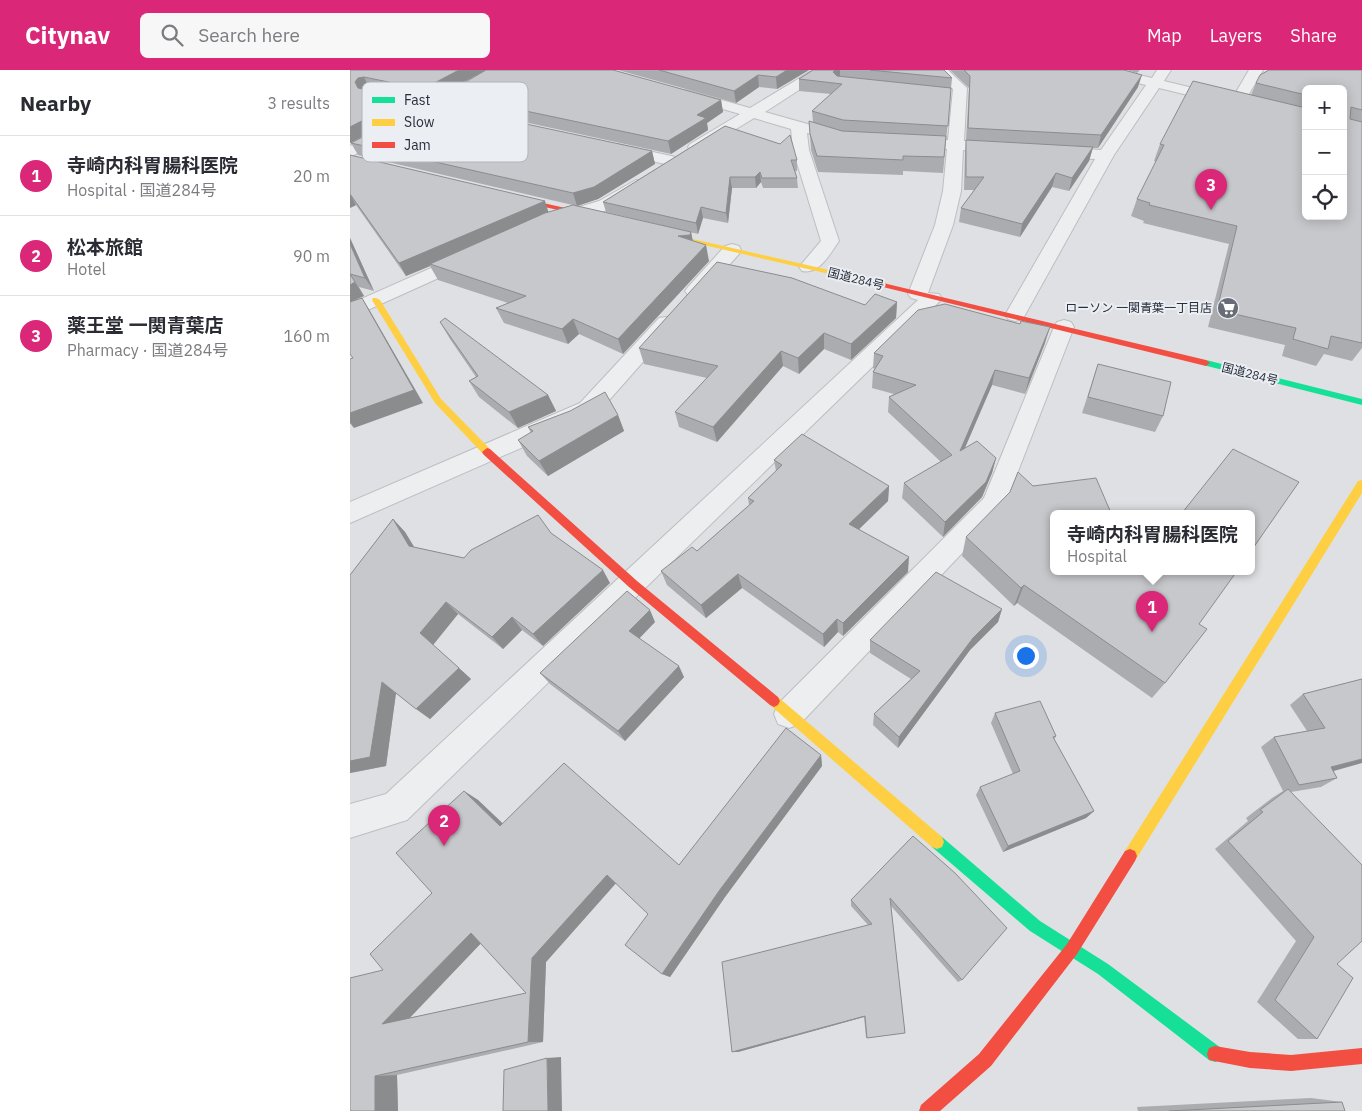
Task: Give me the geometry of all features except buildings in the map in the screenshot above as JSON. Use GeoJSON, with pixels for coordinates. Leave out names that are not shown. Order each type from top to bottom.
{"type":"FeatureCollection","features":[{"type":"Feature","properties":{"kind":"main road"},"geometry":{"type":"LineString","coordinates":[[502,195],[613,221]]}},
{"type":"Feature","properties":{"kind":"main road","name":"国道284号"},"geometry":{"type":"LineString","coordinates":[[640,228],[925,296],[1016,315],[1362,402]]}},
{"type":"Feature","properties":{"kind":"main road"},"geometry":{"type":"LineString","coordinates":[[376,300],[438,401],[489,454],[633,584],[789,714],[1034,926],[1103,969],[1211,1053],[1250,1060],[1291,1062],[1362,1056]]}},
{"type":"Feature","properties":{"kind":"main road"},"geometry":{"type":"LineString","coordinates":[[927,1111],[985,1060],[1072,949],[1362,484]]}},
{"type":"Feature","properties":{"kind":"street"},"geometry":{"type":"LineString","coordinates":[[536,227],[577,212],[605,205],[751,112],[822,70]]}},
{"type":"Feature","properties":{"kind":"street"},"geometry":{"type":"LineString","coordinates":[[350,821],[395,808],[633,584],[925,296],[952,191],[960,88],[940,70]]}},
{"type":"Feature","properties":{"kind":"street"},"geometry":{"type":"LineString","coordinates":[[1102,70],[1160,76],[1237,103],[1254,107]]}},
{"type":"Feature","properties":{"kind":"street"},"geometry":{"type":"LineString","coordinates":[[1237,103],[1256,70]]}},
{"type":"Feature","properties":{"kind":"street"},"geometry":{"type":"LineString","coordinates":[[1016,315],[1106,155],[1160,76]]}},
{"type":"Feature","properties":{"kind":"street"},"geometry":{"type":"LineString","coordinates":[[669,90],[842,139],[861,140]]}},
{"type":"Feature","properties":{"kind":"street"},"geometry":{"type":"LineString","coordinates":[[799,126],[801,150],[830,241],[809,268]]}},
{"type":"Feature","properties":{"kind":"street"},"geometry":{"type":"LineString","coordinates":[[889,141],[1021,149]]}},
{"type":"Feature","properties":{"kind":"street"},"geometry":{"type":"LineString","coordinates":[[598,145],[674,162]]}},
{"type":"Feature","properties":{"kind":"street"},"geometry":{"type":"LineString","coordinates":[[1040,151],[1106,155]]}},
{"type":"Feature","properties":{"kind":"street"},"geometry":{"type":"LineString","coordinates":[[350,513],[489,454],[588,408],[732,250]]}},
{"type":"Feature","properties":{"kind":"street"},"geometry":{"type":"LineString","coordinates":[[350,312],[482,252]]}},
{"type":"Feature","properties":{"kind":"street"},"geometry":{"type":"LineString","coordinates":[[789,714],[994,503],[1064,327]]}},
{"type":"Feature","properties":{"kind":"traffic: fast"},"geometry":{"type":"LineString","coordinates":[[1206,363],[1362,402]]}},
{"type":"Feature","properties":{"kind":"traffic: fast"},"geometry":{"type":"LineString","coordinates":[[937,842],[1035,926],[1103,969],[1215,1054]]}},
{"type":"Feature","properties":{"kind":"traffic: slow"},"geometry":{"type":"LineString","coordinates":[[656,232],[886,285]]}},
{"type":"Feature","properties":{"kind":"traffic: slow"},"geometry":{"type":"LineString","coordinates":[[376,300],[438,401],[487,452]]}},
{"type":"Feature","properties":{"kind":"traffic: slow"},"geometry":{"type":"LineString","coordinates":[[1130,856],[1362,484]]}},
{"type":"Feature","properties":{"kind":"traffic: slow"},"geometry":{"type":"LineString","coordinates":[[774,701],[937,842]]}},
{"type":"Feature","properties":{"kind":"traffic: jam"},"geometry":{"type":"LineString","coordinates":[[510,197],[597,217]]}},
{"type":"Feature","properties":{"kind":"traffic: jam"},"geometry":{"type":"LineString","coordinates":[[886,285],[1206,363]]}},
{"type":"Feature","properties":{"kind":"traffic: jam"},"geometry":{"type":"LineString","coordinates":[[487,452],[633,584],[774,701]]}},
{"type":"Feature","properties":{"kind":"traffic: jam"},"geometry":{"type":"LineString","coordinates":[[927,1111],[985,1060],[1072,949],[1130,856]]}},
{"type":"Feature","properties":{"kind":"traffic: jam"},"geometry":{"type":"LineString","coordinates":[[1215,1054],[1250,1060],[1291,1063],[1362,1056]]}},
{"type":"Feature","properties":{"kind":"place","name":"薬王堂 一関青葉店"},"geometry":{"type":"Point","coordinates":[1211,210]}},
{"type":"Feature","properties":{"kind":"place","name":"ローソン 一関青葉一丁目店"},"geometry":{"type":"Point","coordinates":[1228,308]}},
{"type":"Feature","properties":{"kind":"place","name":"寺崎内科胃腸科医院"},"geometry":{"type":"Point","coordinates":[1152,632]}},
{"type":"Feature","properties":{"kind":"place","name":"松本旅館"},"geometry":{"type":"Point","coordinates":[444,846]}}]}
